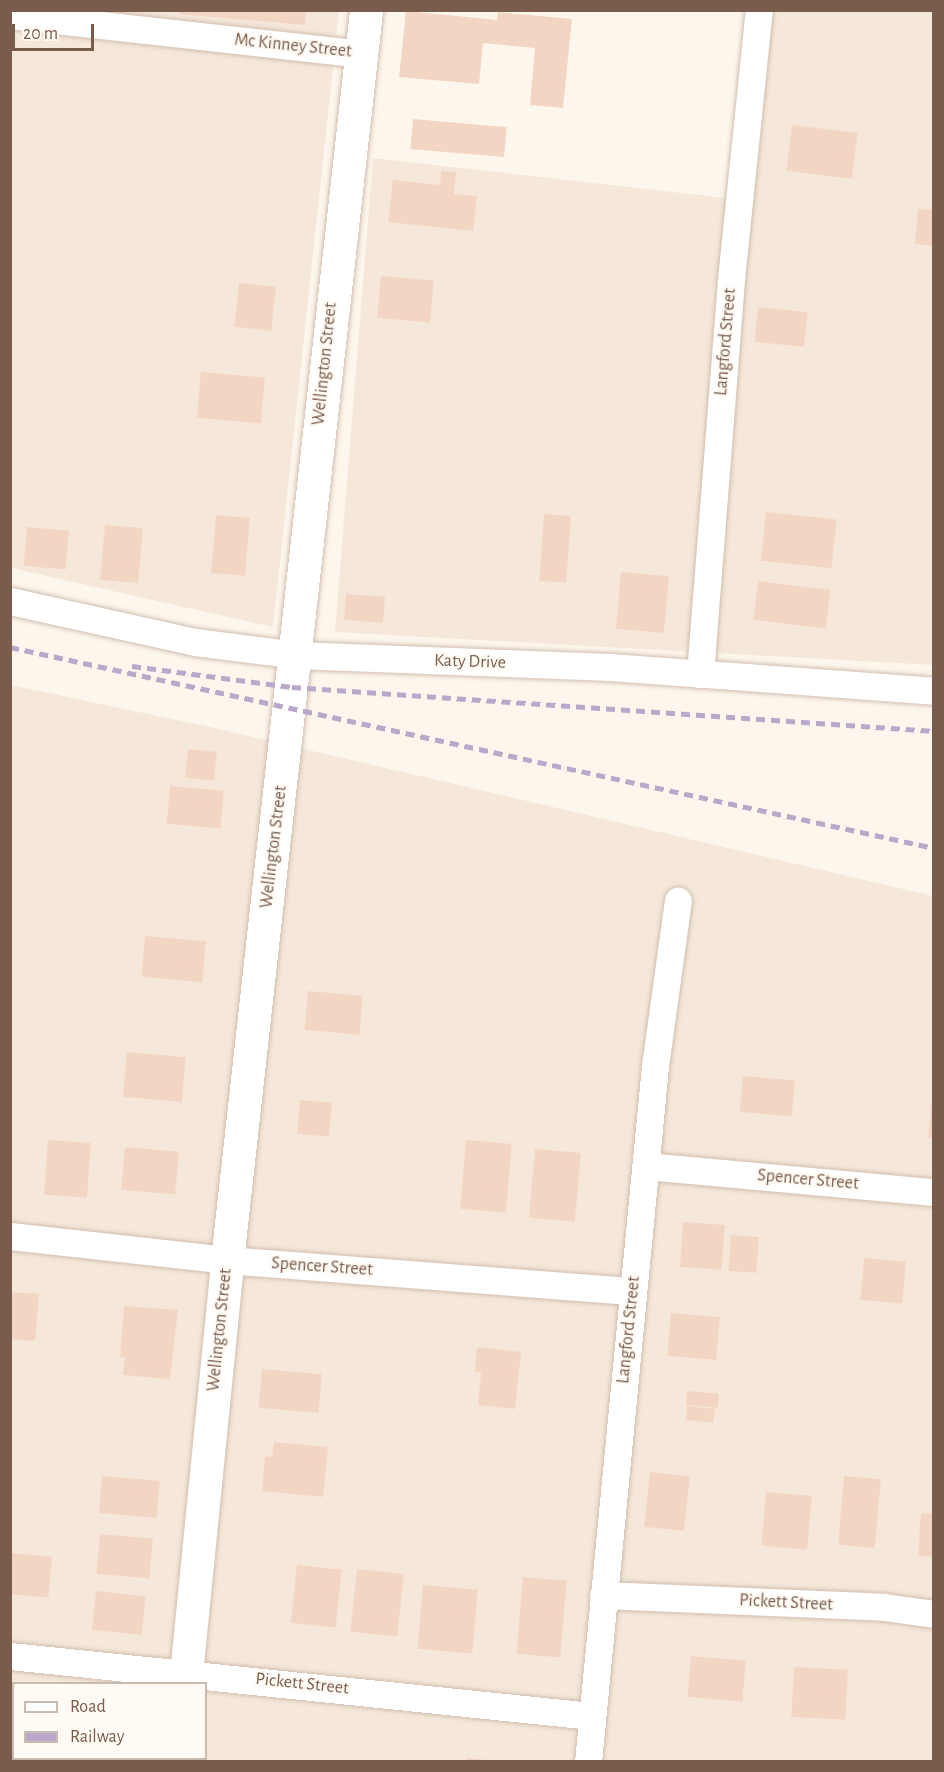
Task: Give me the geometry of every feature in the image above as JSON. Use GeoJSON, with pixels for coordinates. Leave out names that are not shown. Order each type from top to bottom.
{"type":"FeatureCollection","features":[{"type":"Feature","properties":{"kind":"street","name":"Wellington Street"},"geometry":{"type":"LineString","coordinates":[[186,1678],[227,1260],[366,10]]}},
{"type":"Feature","properties":{"kind":"street","name":"Langford Street"},"geometry":{"type":"LineString","coordinates":[[700,674],[732,279],[759,10]]}},
{"type":"Feature","properties":{"kind":"street","name":"Mc Kinney Street"},"geometry":{"type":"LineString","coordinates":[[10,15],[361,54]]}},
{"type":"Feature","properties":{"kind":"street","name":"Katy Drive"},"geometry":{"type":"LineString","coordinates":[[10,601],[195,642],[296,655],[700,674],[933,691]]}},
{"type":"Feature","properties":{"kind":"street","name":"Langford Street"},"geometry":{"type":"LineString","coordinates":[[588,1761],[646,1166],[678,901]]}},
{"type":"Feature","properties":{"kind":"street","name":"Spencer Street"},"geometry":{"type":"LineString","coordinates":[[646,1166],[933,1192]]}},
{"type":"Feature","properties":{"kind":"street","name":"Spencer Street"},"geometry":{"type":"LineString","coordinates":[[10,1236],[227,1260],[633,1291]]}},
{"type":"Feature","properties":{"kind":"street","name":"Pickett Street"},"geometry":{"type":"LineString","coordinates":[[603,1595],[884,1607],[933,1614]]}},
{"type":"Feature","properties":{"kind":"street","name":"Pickett Street"},"geometry":{"type":"LineString","coordinates":[[10,1656],[186,1678],[592,1716]]}},
{"type":"Feature","properties":{"kind":"shaded area"},"geometry":{"type":"Polygon","coordinates":[[[11,11],[339,11],[273,627],[11,568],[11,11]]]}},
{"type":"Feature","properties":{"kind":"shaded area"},"geometry":{"type":"Polygon","coordinates":[[[773,11],[933,11],[933,665],[335,632],[373,158],[752,201],[773,11]]]}},
{"type":"Feature","properties":{"kind":"shaded area"},"geometry":{"type":"Polygon","coordinates":[[[11,685],[219,729],[933,896],[933,1761],[11,1762],[11,685]]]}},
{"type":"Feature","properties":{"kind":"building"},"geometry":{"type":"Polygon","coordinates":[[[180,10],[306,10],[305,25],[179,14],[180,10]]]}},
{"type":"Feature","properties":{"kind":"building"},"geometry":{"type":"Polygon","coordinates":[[[406,11],[497,20],[498,12],[572,19],[563,108],[530,105],[535,48],[483,43],[479,84],[399,77],[406,11]]]}},
{"type":"Feature","properties":{"kind":"building"},"geometry":{"type":"Polygon","coordinates":[[[413,119],[507,127],[504,157],[410,149],[413,119]]]}},
{"type":"Feature","properties":{"kind":"building"},"geometry":{"type":"Polygon","coordinates":[[[792,125],[858,133],[852,179],[786,171],[792,125]]]}},
{"type":"Feature","properties":{"kind":"building"},"geometry":{"type":"Polygon","coordinates":[[[441,171],[456,172],[454,194],[477,196],[473,231],[388,222],[393,180],[440,185],[441,171]]]}},
{"type":"Feature","properties":{"kind":"building"},"geometry":{"type":"Polygon","coordinates":[[[918,209],[934,210],[934,246],[915,244],[918,209]]]}},
{"type":"Feature","properties":{"kind":"building"},"geometry":{"type":"Polygon","coordinates":[[[381,276],[434,281],[430,322],[377,318],[381,276]]]}},
{"type":"Feature","properties":{"kind":"building"},"geometry":{"type":"Polygon","coordinates":[[[239,283],[276,287],[271,331],[234,327],[239,283]]]}},
{"type":"Feature","properties":{"kind":"building"},"geometry":{"type":"Polygon","coordinates":[[[758,307],[808,312],[804,347],[754,342],[758,307]]]}},
{"type":"Feature","properties":{"kind":"building"},"geometry":{"type":"Polygon","coordinates":[[[201,372],[265,378],[261,423],[197,418],[201,372]]]}},
{"type":"Feature","properties":{"kind":"building"},"geometry":{"type":"Polygon","coordinates":[[[766,512],[837,519],[831,568],[761,561],[766,512]]]}},
{"type":"Feature","properties":{"kind":"building"},"geometry":{"type":"Polygon","coordinates":[[[544,514],[571,516],[566,583],[539,581],[544,514]]]}},
{"type":"Feature","properties":{"kind":"building"},"geometry":{"type":"Polygon","coordinates":[[[216,515],[250,518],[245,576],[211,573],[216,515]]]}},
{"type":"Feature","properties":{"kind":"building"},"geometry":{"type":"Polygon","coordinates":[[[105,525],[143,528],[138,583],[100,580],[105,525]]]}},
{"type":"Feature","properties":{"kind":"building"},"geometry":{"type":"Polygon","coordinates":[[[27,527],[69,531],[65,570],[24,566],[27,527]]]}},
{"type":"Feature","properties":{"kind":"building"},"geometry":{"type":"Polygon","coordinates":[[[621,572],[669,576],[664,633],[616,629],[621,572]]]}},
{"type":"Feature","properties":{"kind":"building"},"geometry":{"type":"Polygon","coordinates":[[[758,581],[830,590],[826,629],[753,620],[758,581]]]}},
{"type":"Feature","properties":{"kind":"building"},"geometry":{"type":"Polygon","coordinates":[[[346,594],[385,597],[383,623],[344,620],[346,594]]]}},
{"type":"Feature","properties":{"kind":"building"},"geometry":{"type":"Polygon","coordinates":[[[188,749],[217,752],[214,781],[185,778],[188,749]]]}},
{"type":"Feature","properties":{"kind":"building"},"geometry":{"type":"Polygon","coordinates":[[[170,786],[224,791],[220,829],[167,824],[170,786]]]}},
{"type":"Feature","properties":{"kind":"building"},"geometry":{"type":"Polygon","coordinates":[[[145,936],[206,941],[202,982],[141,977],[145,936]]]}},
{"type":"Feature","properties":{"kind":"building"},"geometry":{"type":"Polygon","coordinates":[[[308,991],[363,996],[359,1035],[305,1030],[308,991]]]}},
{"type":"Feature","properties":{"kind":"building"},"geometry":{"type":"Polygon","coordinates":[[[127,1052],[186,1057],[182,1102],[123,1097],[127,1052]]]}},
{"type":"Feature","properties":{"kind":"building"},"geometry":{"type":"Polygon","coordinates":[[[743,1076],[795,1081],[792,1116],[740,1112],[743,1076]]]}},
{"type":"Feature","properties":{"kind":"building"},"geometry":{"type":"Polygon","coordinates":[[[932,1099],[934,1099],[934,1138],[928,1138],[932,1099]]]}},
{"type":"Feature","properties":{"kind":"building"},"geometry":{"type":"Polygon","coordinates":[[[300,1100],[332,1103],[329,1137],[297,1134],[300,1100]]]}},
{"type":"Feature","properties":{"kind":"building"},"geometry":{"type":"Polygon","coordinates":[[[48,1140],[91,1143],[87,1198],[44,1195],[48,1140]]]}},
{"type":"Feature","properties":{"kind":"building"},"geometry":{"type":"Polygon","coordinates":[[[466,1140],[512,1144],[506,1213],[460,1209],[466,1140]]]}},
{"type":"Feature","properties":{"kind":"building"},"geometry":{"type":"Polygon","coordinates":[[[125,1147],[179,1152],[175,1195],[121,1190],[125,1147]]]}},
{"type":"Feature","properties":{"kind":"building"},"geometry":{"type":"Polygon","coordinates":[[[535,1149],[581,1153],[575,1222],[529,1218],[535,1149]]]}},
{"type":"Feature","properties":{"kind":"building"},"geometry":{"type":"Polygon","coordinates":[[[683,1222],[725,1225],[722,1270],[680,1267],[683,1222]]]}},
{"type":"Feature","properties":{"kind":"building"},"geometry":{"type":"Polygon","coordinates":[[[731,1235],[759,1237],[756,1273],[728,1271],[731,1235]]]}},
{"type":"Feature","properties":{"kind":"building"},"geometry":{"type":"Polygon","coordinates":[[[864,1258],[906,1262],[902,1304],[860,1300],[864,1258]]]}},
{"type":"Feature","properties":{"kind":"building"},"geometry":{"type":"Polygon","coordinates":[[[10,1292],[39,1294],[35,1341],[10,1339],[10,1292]]]}},
{"type":"Feature","properties":{"kind":"building"},"geometry":{"type":"Polygon","coordinates":[[[124,1306],[178,1310],[170,1379],[123,1375],[125,1357],[120,1357],[124,1306]]]}},
{"type":"Feature","properties":{"kind":"building"},"geometry":{"type":"Polygon","coordinates":[[[671,1313],[720,1317],[716,1360],[667,1356],[671,1313]]]}},
{"type":"Feature","properties":{"kind":"building"},"geometry":{"type":"Polygon","coordinates":[[[477,1347],[521,1352],[515,1409],[478,1405],[481,1373],[475,1372],[477,1347]]]}},
{"type":"Feature","properties":{"kind":"building"},"geometry":{"type":"Polygon","coordinates":[[[262,1369],[322,1374],[318,1413],[259,1408],[262,1369]]]}},
{"type":"Feature","properties":{"kind":"building"},"geometry":{"type":"Polygon","coordinates":[[[687,1391],[719,1394],[718,1408],[686,1405],[687,1391]]]}},
{"type":"Feature","properties":{"kind":"building"},"geometry":{"type":"Polygon","coordinates":[[[687,1406],[715,1409],[713,1423],[686,1420],[687,1406]]]}},
{"type":"Feature","properties":{"kind":"building"},"geometry":{"type":"Polygon","coordinates":[[[274,1442],[328,1447],[323,1497],[262,1491],[265,1456],[272,1457],[274,1442]]]}},
{"type":"Feature","properties":{"kind":"building"},"geometry":{"type":"Polygon","coordinates":[[[650,1472],[690,1476],[684,1531],[644,1527],[650,1472]]]}},
{"type":"Feature","properties":{"kind":"building"},"geometry":{"type":"Polygon","coordinates":[[[102,1476],[160,1481],[157,1518],[99,1513],[102,1476]]]}},
{"type":"Feature","properties":{"kind":"building"},"geometry":{"type":"Polygon","coordinates":[[[844,1476],[881,1479],[875,1548],[838,1545],[844,1476]]]}},
{"type":"Feature","properties":{"kind":"building"},"geometry":{"type":"Polygon","coordinates":[[[766,1492],[812,1496],[807,1550],[761,1546],[766,1492]]]}},
{"type":"Feature","properties":{"kind":"building"},"geometry":{"type":"Polygon","coordinates":[[[921,1513],[934,1514],[934,1557],[918,1556],[921,1513]]]}},
{"type":"Feature","properties":{"kind":"building"},"geometry":{"type":"Polygon","coordinates":[[[100,1534],[153,1539],[149,1578],[97,1574],[100,1534]]]}},
{"type":"Feature","properties":{"kind":"building"},"geometry":{"type":"Polygon","coordinates":[[[10,1553],[52,1557],[48,1598],[10,1594],[10,1553]]]}},
{"type":"Feature","properties":{"kind":"building"},"geometry":{"type":"Polygon","coordinates":[[[297,1565],[342,1570],[336,1627],[291,1623],[297,1565]]]}},
{"type":"Feature","properties":{"kind":"building"},"geometry":{"type":"Polygon","coordinates":[[[357,1569],[404,1574],[397,1637],[350,1632],[357,1569]]]}},
{"type":"Feature","properties":{"kind":"building"},"geometry":{"type":"Polygon","coordinates":[[[523,1577],[567,1581],[560,1658],[516,1654],[523,1577]]]}},
{"type":"Feature","properties":{"kind":"building"},"geometry":{"type":"Polygon","coordinates":[[[423,1585],[478,1590],[472,1654],[417,1649],[423,1585]]]}},
{"type":"Feature","properties":{"kind":"building"},"geometry":{"type":"Polygon","coordinates":[[[96,1591],[146,1596],[142,1635],[92,1630],[96,1591]]]}},
{"type":"Feature","properties":{"kind":"building"},"geometry":{"type":"Polygon","coordinates":[[[691,1656],[746,1661],[742,1702],[687,1697],[691,1656]]]}},
{"type":"Feature","properties":{"kind":"building"},"geometry":{"type":"Polygon","coordinates":[[[794,1667],[848,1670],[845,1720],[791,1717],[794,1667]]]}},
{"type":"Feature","properties":{"kind":"building"},"geometry":{"type":"Polygon","coordinates":[[[467,1758],[488,1760],[488,1762],[466,1762],[467,1758]]]}},
{"type":"Feature","properties":{"kind":"railway"},"geometry":{"type":"LineString","coordinates":[[10,647],[934,848]]}},
{"type":"Feature","properties":{"kind":"railway"},"geometry":{"type":"LineString","coordinates":[[132,666],[292,687],[934,731]]}}]}
